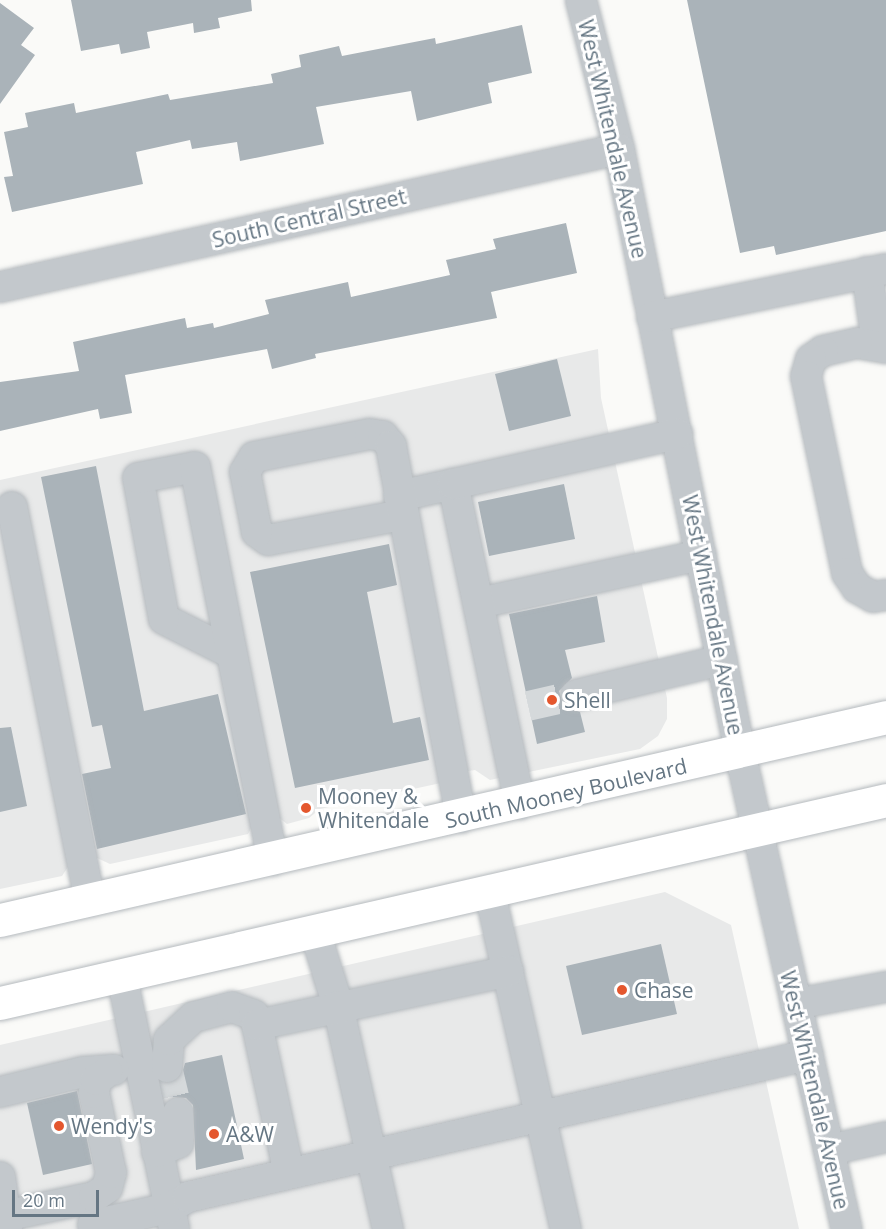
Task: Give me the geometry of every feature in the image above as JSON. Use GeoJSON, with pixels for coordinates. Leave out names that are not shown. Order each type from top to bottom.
{"type":"FeatureCollection","features":[{"type":"Feature","properties":{"kind":"main road","name":"South Mooney Boulevard"},"geometry":{"type":"LineString","coordinates":[[0,920],[520,804],[886,717]]}},
{"type":"Feature","properties":{"kind":"main road"},"geometry":{"type":"LineString","coordinates":[[0,1003],[490,893],[886,800]]}},
{"type":"Feature","properties":{"kind":"street","name":"West Whitendale Avenue"},"geometry":{"type":"LineString","coordinates":[[581,0],[619,149],[740,752],[847,1229]]}},
{"type":"Feature","properties":{"kind":"street","name":"South Central Street"},"geometry":{"type":"LineString","coordinates":[[0,287],[619,149]]}},
{"type":"Feature","properties":{"kind":"street"},"geometry":{"type":"LineString","coordinates":[[652,317],[877,270],[881,345],[823,351],[811,359],[806,376],[847,573],[856,588],[873,597],[886,595]]}},
{"type":"Feature","properties":{"kind":"street"},"geometry":{"type":"LineString","coordinates":[[461,817],[401,505],[391,446],[376,435],[255,457],[245,472],[257,532],[268,540],[401,505],[453,484],[677,434]]}},
{"type":"Feature","properties":{"kind":"street"},"geometry":{"type":"LineString","coordinates":[[231,653],[164,619],[138,478],[195,467],[273,860]]}},
{"type":"Feature","properties":{"kind":"street"},"geometry":{"type":"LineString","coordinates":[[453,484],[479,603],[515,709],[520,804]]}},
{"type":"Feature","properties":{"kind":"street"},"geometry":{"type":"LineString","coordinates":[[12,507],[90,901]]}},
{"type":"Feature","properties":{"kind":"street"},"geometry":{"type":"LineString","coordinates":[[479,603],[701,555]]}},
{"type":"Feature","properties":{"kind":"street"},"geometry":{"type":"LineString","coordinates":[[576,695],[722,660]]}},
{"type":"Feature","properties":{"kind":"street"},"geometry":{"type":"LineString","coordinates":[[490,893],[566,1229]]}},
{"type":"Feature","properties":{"kind":"street"},"geometry":{"type":"LineString","coordinates":[[315,932],[338,1006],[388,1229]]}},
{"type":"Feature","properties":{"kind":"street"},"geometry":{"type":"LineString","coordinates":[[257,1024],[508,971]]}},
{"type":"Feature","properties":{"kind":"street"},"geometry":{"type":"LineString","coordinates":[[122,976],[137,1065],[172,1218]]}},
{"type":"Feature","properties":{"kind":"street"},"geometry":{"type":"LineString","coordinates":[[796,1004],[886,987]]}},
{"type":"Feature","properties":{"kind":"street"},"geometry":{"type":"LineString","coordinates":[[167,1067],[169,1040],[194,1017],[232,1007],[254,1015],[289,1173]]}},
{"type":"Feature","properties":{"kind":"street"},"geometry":{"type":"LineString","coordinates":[[87,1228],[172,1218],[188,1197],[808,1055]]}},
{"type":"Feature","properties":{"kind":"street"},"geometry":{"type":"LineString","coordinates":[[0,1092],[83,1072],[107,1072],[137,1065]]}},
{"type":"Feature","properties":{"kind":"street"},"geometry":{"type":"LineString","coordinates":[[3,1206],[94,1197],[107,1188],[111,1173],[94,1093],[96,1080],[107,1072]]}},
{"type":"Feature","properties":{"kind":"street"},"geometry":{"type":"LineString","coordinates":[[157,1152],[178,1143],[178,1113]]}},
{"type":"Feature","properties":{"kind":"street"},"geometry":{"type":"LineString","coordinates":[[829,1150],[886,1137]]}},
{"type":"Feature","properties":{"kind":"shaded area"},"geometry":{"type":"Polygon","coordinates":[[[598,349],[601,398],[667,698],[667,719],[658,736],[640,749],[490,780],[475,770],[443,775],[441,783],[320,809],[309,818],[287,824],[278,817],[255,820],[248,834],[110,864],[97,858],[70,864],[62,876],[0,889],[0,480],[598,349]]]}},
{"type":"Feature","properties":{"kind":"shaded area"},"geometry":{"type":"Polygon","coordinates":[[[665,892],[731,925],[799,1229],[0,1229],[0,1045],[665,892]]]}},
{"type":"Feature","properties":{"kind":"building"},"geometry":{"type":"Polygon","coordinates":[[[71,0],[251,0],[252,11],[218,18],[220,28],[194,33],[193,23],[147,32],[150,48],[121,54],[119,44],[81,51],[71,0]]]}},
{"type":"Feature","properties":{"kind":"building"},"geometry":{"type":"Polygon","coordinates":[[[687,0],[886,0],[886,231],[776,255],[774,246],[740,253],[687,0]]]}},
{"type":"Feature","properties":{"kind":"building"},"geometry":{"type":"Polygon","coordinates":[[[0,3],[34,28],[21,45],[35,55],[0,104],[0,3]]]}},
{"type":"Feature","properties":{"kind":"building"},"geometry":{"type":"Polygon","coordinates":[[[522,25],[532,73],[488,83],[492,103],[417,121],[411,91],[316,107],[324,144],[240,161],[237,142],[192,149],[190,140],[136,152],[143,184],[12,212],[4,177],[13,176],[4,132],[28,127],[25,113],[74,103],[76,113],[168,94],[170,100],[273,83],[271,74],[301,67],[299,55],[339,46],[342,56],[435,38],[436,44],[522,25]]]}},
{"type":"Feature","properties":{"kind":"building"},"geometry":{"type":"Polygon","coordinates":[[[566,223],[577,273],[491,292],[497,318],[315,354],[316,358],[272,369],[267,349],[125,375],[132,413],[100,419],[98,409],[0,431],[0,382],[79,371],[73,342],[185,318],[187,328],[213,323],[214,328],[269,314],[265,300],[348,282],[351,297],[450,275],[446,260],[496,249],[493,239],[566,223]]]}},
{"type":"Feature","properties":{"kind":"building"},"geometry":{"type":"Polygon","coordinates":[[[557,359],[571,416],[509,431],[495,374],[557,359]]]}},
{"type":"Feature","properties":{"kind":"building"},"geometry":{"type":"Polygon","coordinates":[[[96,466],[144,711],[218,694],[246,814],[97,849],[82,774],[111,768],[102,725],[92,727],[41,477],[96,466]]]}},
{"type":"Feature","properties":{"kind":"building"},"geometry":{"type":"Polygon","coordinates":[[[564,484],[575,539],[489,556],[478,502],[564,484]]]}},
{"type":"Feature","properties":{"kind":"building"},"geometry":{"type":"Polygon","coordinates":[[[389,544],[397,585],[367,592],[393,723],[420,717],[429,760],[295,788],[250,572],[389,544]]]}},
{"type":"Feature","properties":{"kind":"building"},"geometry":{"type":"Polygon","coordinates":[[[597,596],[605,642],[565,650],[572,678],[559,691],[564,707],[580,712],[585,732],[537,744],[509,614],[597,596]]]}},
{"type":"Feature","properties":{"kind":"building"},"geometry":{"type":"Polygon","coordinates":[[[11,727],[27,806],[0,812],[0,728],[11,727]]]}},
{"type":"Feature","properties":{"kind":"building","name":"Chase"},"geometry":{"type":"Polygon","coordinates":[[[661,944],[677,1014],[582,1035],[566,966],[661,944]]]}},
{"type":"Feature","properties":{"kind":"building","name":"A&W"},"geometry":{"type":"Polygon","coordinates":[[[222,1055],[244,1159],[196,1170],[193,1105],[186,1098],[172,1097],[169,1084],[181,1077],[185,1063],[222,1055]]]}},
{"type":"Feature","properties":{"kind":"building","name":"Wendy's"},"geometry":{"type":"Polygon","coordinates":[[[77,1091],[92,1164],[43,1175],[27,1103],[77,1091]]]}},
{"type":"Feature","properties":{"kind":"tunnel"},"geometry":{"type":"LineString","coordinates":[[528,706],[576,695]]}},
{"type":"Feature","properties":{"kind":"tunnel"},"geometry":{"type":"LineString","coordinates":[[167,1067],[178,1113]]}},
{"type":"Feature","properties":{"kind":"place","name":"Shell"},"geometry":{"type":"Point","coordinates":[552,700]}},
{"type":"Feature","properties":{"kind":"place","name":"Mooney & Whitendale"},"geometry":{"type":"Point","coordinates":[306,808]}},
{"type":"Feature","properties":{"kind":"place","name":"Chase"},"geometry":{"type":"Point","coordinates":[622,990]}},
{"type":"Feature","properties":{"kind":"place","name":"Wendy's"},"geometry":{"type":"Point","coordinates":[59,1126]}},
{"type":"Feature","properties":{"kind":"place","name":"A&W"},"geometry":{"type":"Point","coordinates":[214,1134]}}]}
